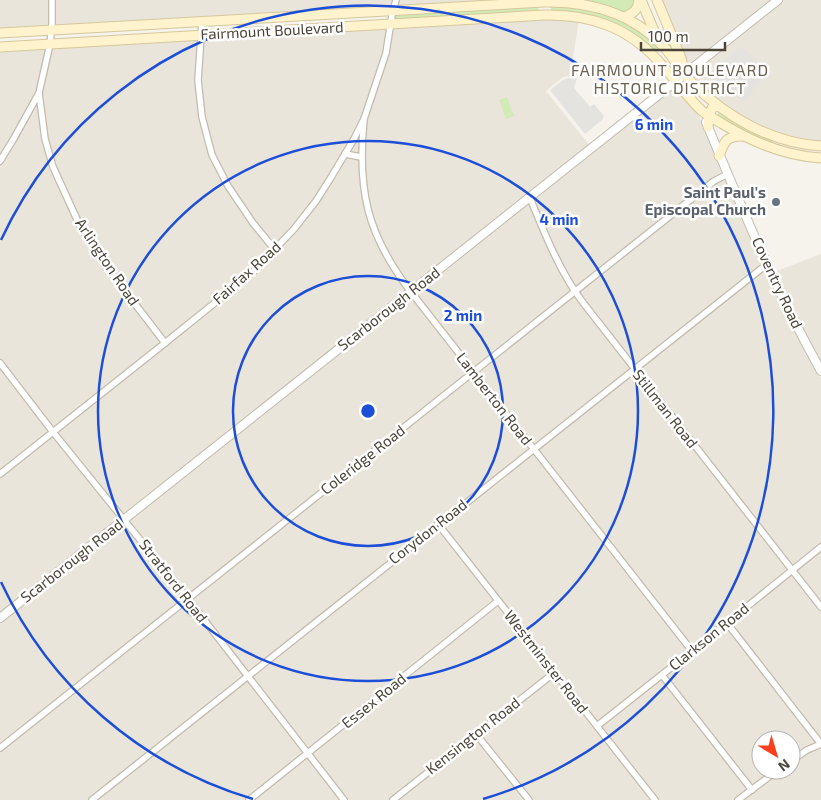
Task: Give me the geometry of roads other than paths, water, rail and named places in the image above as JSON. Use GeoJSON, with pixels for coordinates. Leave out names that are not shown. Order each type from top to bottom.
{"type":"FeatureCollection","features":[{"type":"Feature","properties":{"kind":"main road"},"geometry":{"type":"LineString","coordinates":[[624,17],[638,8],[640,0]]}},
{"type":"Feature","properties":{"kind":"main road"},"geometry":{"type":"LineString","coordinates":[[640,0],[676,82]]}},
{"type":"Feature","properties":{"kind":"main road","name":"Coventry Road"},"geometry":{"type":"LineString","coordinates":[[657,0],[700,109]]}},
{"type":"Feature","properties":{"kind":"main road","name":"Fairmount Boulevard"},"geometry":{"type":"LineString","coordinates":[[0,33],[546,1],[565,2],[602,8],[624,17],[641,28],[659,42],[695,86],[717,106],[745,124],[778,138],[801,144],[821,146]]}},
{"type":"Feature","properties":{"kind":"main road","name":"Fairmount Boulevard"},"geometry":{"type":"LineString","coordinates":[[0,47],[544,15],[582,17],[598,21],[619,30],[647,49],[700,109],[742,136],[774,149],[802,156],[821,158]]}},
{"type":"Feature","properties":{"kind":"main road"},"geometry":{"type":"LineString","coordinates":[[708,127],[712,108],[717,106]]}},
{"type":"Feature","properties":{"kind":"main road"},"geometry":{"type":"LineString","coordinates":[[719,156],[723,144],[728,139],[734,136],[742,136]]}},
{"type":"Feature","properties":{"kind":"main road"},"geometry":{"type":"LineString","coordinates":[[774,149],[778,138]]}},
{"type":"Feature","properties":{"kind":"street","name":"Arlington Road"},"geometry":{"type":"LineString","coordinates":[[52,0],[52,30],[39,93],[45,139],[54,167],[80,226],[106,266],[165,343]]}},
{"type":"Feature","properties":{"kind":"street","name":"Fairfax Road"},"geometry":{"type":"LineString","coordinates":[[0,474],[253,272],[294,229],[316,201],[364,119],[386,53],[396,0]]}},
{"type":"Feature","properties":{"kind":"street","name":"Scarborough Road"},"geometry":{"type":"LineString","coordinates":[[0,618],[778,0]]}},
{"type":"Feature","properties":{"kind":"street"},"geometry":{"type":"LineString","coordinates":[[544,15],[546,1]]}},
{"type":"Feature","properties":{"kind":"street"},"geometry":{"type":"LineString","coordinates":[[202,22],[198,80],[202,117],[212,155],[228,186],[253,223],[275,250]]}},
{"type":"Feature","properties":{"kind":"street"},"geometry":{"type":"LineString","coordinates":[[0,161],[39,93]]}},
{"type":"Feature","properties":{"kind":"street","name":"Coventry Road"},"geometry":{"type":"LineString","coordinates":[[700,109],[766,265],[821,371]]}},
{"type":"Feature","properties":{"kind":"street","name":"Lamberton Road"},"geometry":{"type":"LineString","coordinates":[[364,119],[361,157],[366,207],[387,258],[411,292],[692,651]]}},
{"type":"Feature","properties":{"kind":"street"},"geometry":{"type":"LineString","coordinates":[[345,154],[361,157]]}},
{"type":"Feature","properties":{"kind":"street","name":"Coleridge Road"},"geometry":{"type":"LineString","coordinates":[[0,748],[714,181],[728,174]]}},
{"type":"Feature","properties":{"kind":"street","name":"Stillman Road"},"geometry":{"type":"LineString","coordinates":[[530,198],[556,260],[575,292],[634,370],[821,607]]}},
{"type":"Feature","properties":{"kind":"street","name":"Corydon Road"},"geometry":{"type":"LineString","coordinates":[[92,800],[766,265]]}},
{"type":"Feature","properties":{"kind":"street","name":"Stratford Road"},"geometry":{"type":"LineString","coordinates":[[0,363],[53,432],[188,599],[344,800]]}},
{"type":"Feature","properties":{"kind":"street","name":"Westminster Road"},"geometry":{"type":"LineString","coordinates":[[438,524],[655,800]]}},
{"type":"Feature","properties":{"kind":"street","name":"Clarkson Road"},"geometry":{"type":"LineString","coordinates":[[597,726],[821,547]]}},
{"type":"Feature","properties":{"kind":"street","name":"Essex Road"},"geometry":{"type":"LineString","coordinates":[[249,800],[498,601]]}},
{"type":"Feature","properties":{"kind":"street"},"geometry":{"type":"LineString","coordinates":[[727,623],[821,744],[801,754]]}},
{"type":"Feature","properties":{"kind":"street","name":"Kensington Road"},"geometry":{"type":"LineString","coordinates":[[393,800],[554,673]]}},
{"type":"Feature","properties":{"kind":"street"},"geometry":{"type":"LineString","coordinates":[[662,675],[752,790]]}},
{"type":"Feature","properties":{"kind":"street"},"geometry":{"type":"LineString","coordinates":[[476,734],[529,800]]}},
{"type":"Feature","properties":{"kind":"street"},"geometry":{"type":"LineString","coordinates":[[738,800],[765,780]]}},
{"type":"Feature","properties":{"kind":"place","name":"Saint Paul's Episcopal Church"},"geometry":{"type":"Point","coordinates":[776,202]}},
{"type":"Feature","properties":{"kind":"district","name":"FAIRMOUNT BOULEVARD HISTORIC DISTRICT"},"geometry":{"type":"Point","coordinates":[670,79]}}]}
